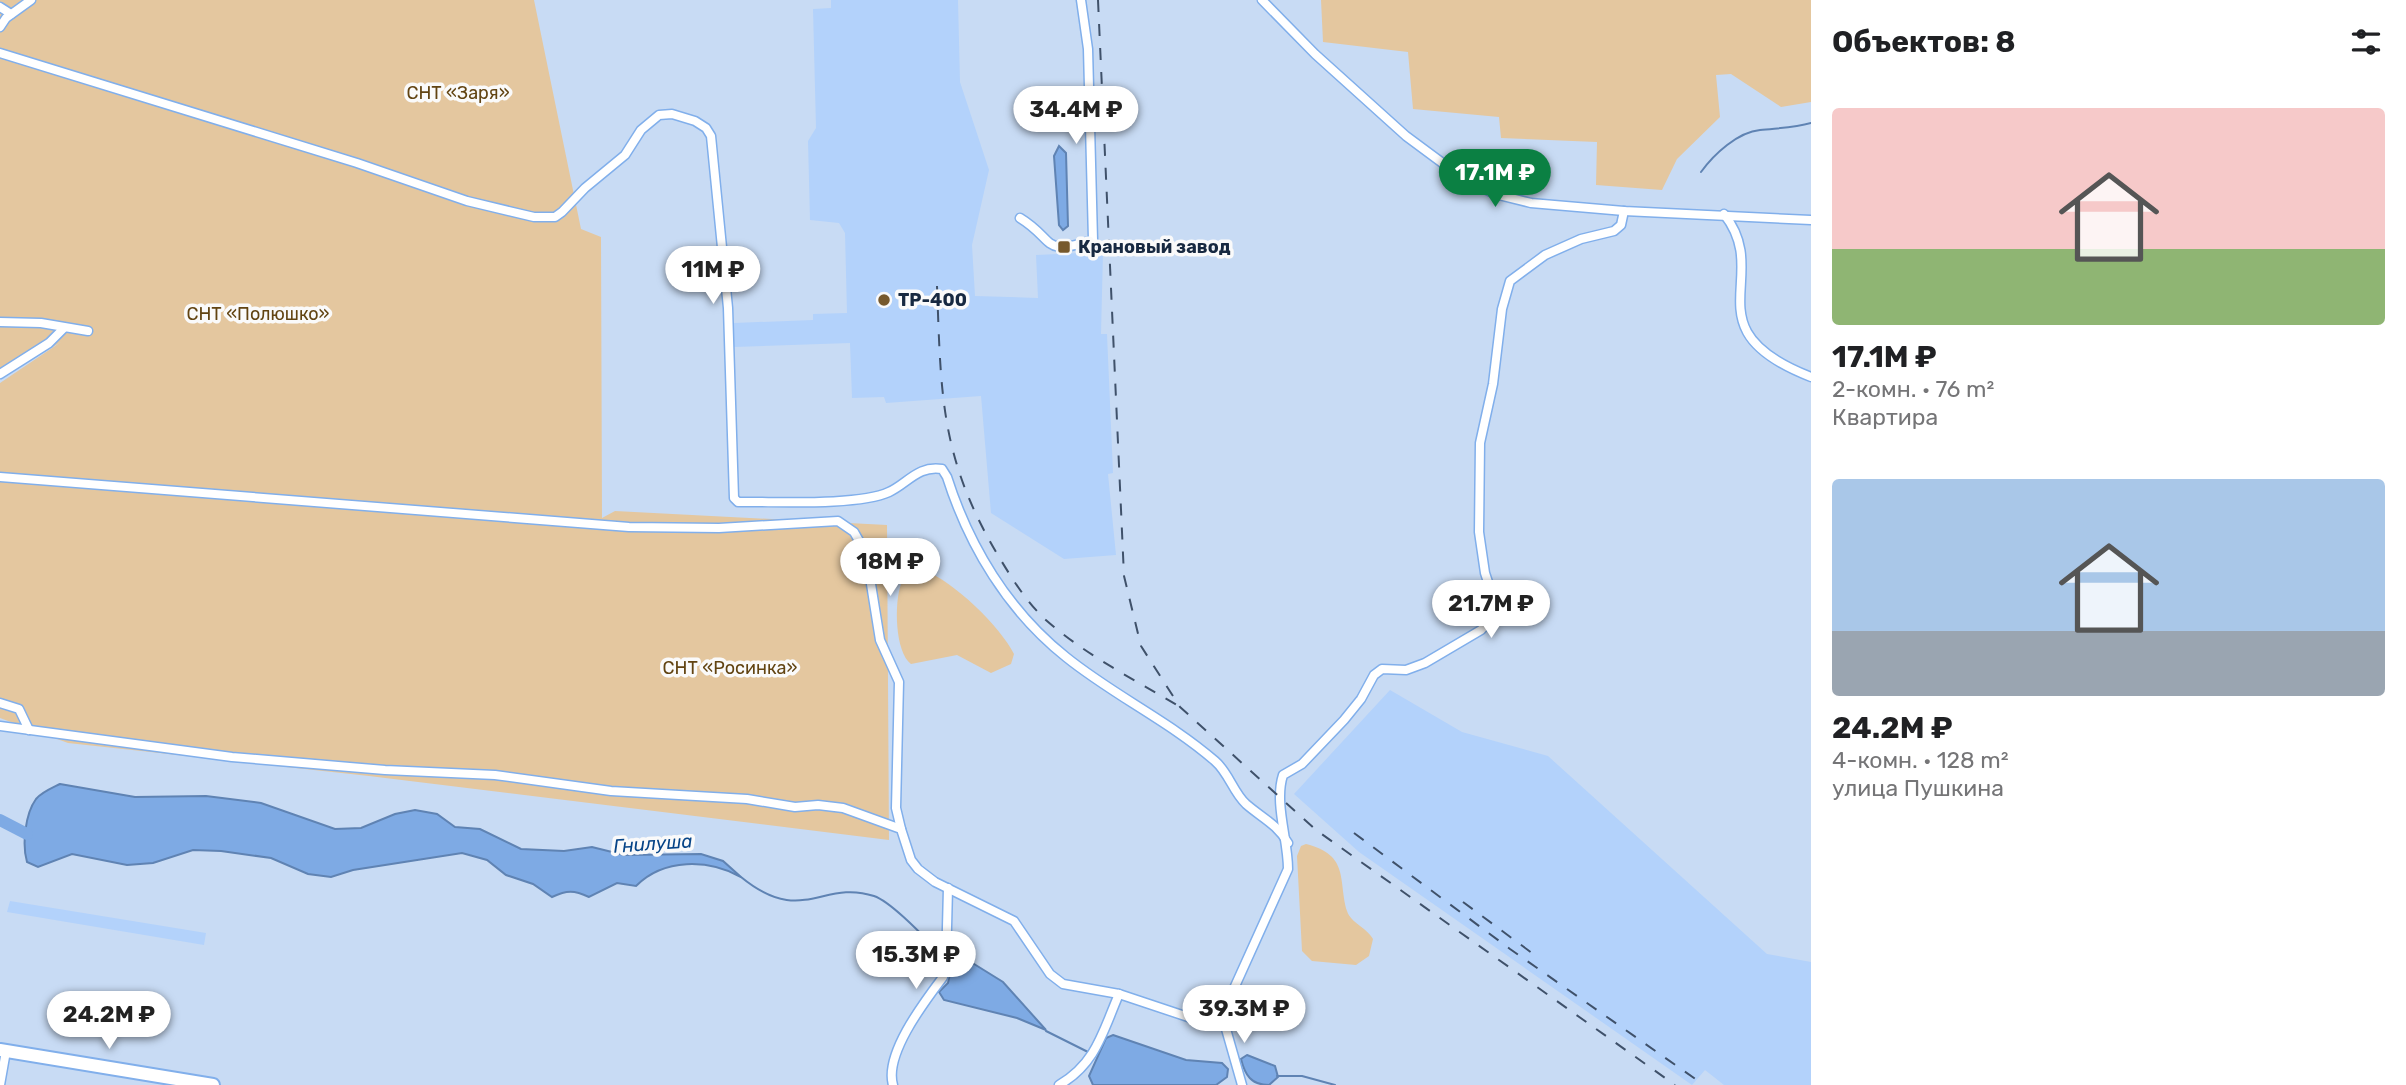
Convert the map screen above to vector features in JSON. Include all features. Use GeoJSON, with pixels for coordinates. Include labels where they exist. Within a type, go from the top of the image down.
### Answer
{"type":"FeatureCollection","features":[{"type":"Feature","properties":{"kind":"main road"},"geometry":{"type":"LineString","coordinates":[[3,1050],[213,1085]]}},
{"type":"Feature","properties":{"kind":"street"},"geometry":{"type":"LineString","coordinates":[[0,27],[11,14],[31,0]]}},
{"type":"Feature","properties":{"kind":"street"},"geometry":{"type":"LineString","coordinates":[[1020,218],[1045,243],[1059,247],[1093,240],[1088,49],[1081,0]]}},
{"type":"Feature","properties":{"kind":"street"},"geometry":{"type":"LineString","coordinates":[[1262,0],[1315,54],[1406,136],[1464,179],[1495,194],[1531,203],[1624,211],[1811,219]]}},
{"type":"Feature","properties":{"kind":"street"},"geometry":{"type":"LineString","coordinates":[[0,7],[11,14]]}},
{"type":"Feature","properties":{"kind":"street"},"geometry":{"type":"LineString","coordinates":[[0,53],[357,163],[467,201],[534,217],[555,217],[562,212],[585,188],[625,155],[641,131],[659,115],[672,114],[706,128],[711,136],[724,259],[734,498],[738,502],[860,498],[892,491],[899,483],[919,472],[942,469],[981,558],[1011,600],[1043,636],[1066,657],[1216,762],[1245,803],[1273,822],[1288,843]]}},
{"type":"Feature","properties":{"kind":"street"},"geometry":{"type":"LineString","coordinates":[[1242,1085],[1222,1015],[1288,869],[1288,843],[1279,785],[1283,775],[1303,764],[1344,720],[1361,699],[1374,675],[1382,669],[1406,670],[1425,663],[1481,630],[1493,616],[1495,603],[1486,573],[1479,532],[1480,443],[1493,384],[1502,309],[1510,281],[1545,255],[1581,239],[1614,231],[1621,225],[1624,211]]}},
{"type":"Feature","properties":{"kind":"street"},"geometry":{"type":"LineString","coordinates":[[1724,214],[1732,224],[1738,242],[1741,319],[1748,336],[1782,366],[1811,377]]}},
{"type":"Feature","properties":{"kind":"street"},"geometry":{"type":"LineString","coordinates":[[0,322],[41,323],[88,331]]}},
{"type":"Feature","properties":{"kind":"street"},"geometry":{"type":"LineString","coordinates":[[0,374],[49,343],[64,328]]}},
{"type":"Feature","properties":{"kind":"street"},"geometry":{"type":"LineString","coordinates":[[0,477],[629,527],[719,528],[838,521],[854,532],[866,553],[880,640],[899,682],[896,808],[911,860],[918,869],[948,888],[1014,921],[1050,974],[1063,984],[1119,994],[1194,1019],[1222,1015]]}},
{"type":"Feature","properties":{"kind":"street"},"geometry":{"type":"LineString","coordinates":[[0,703],[19,709],[29,730]]}},
{"type":"Feature","properties":{"kind":"street"},"geometry":{"type":"LineString","coordinates":[[0,726],[232,757],[385,770],[495,775],[611,790],[747,799],[795,807],[818,805],[843,808],[901,829]]}},
{"type":"Feature","properties":{"kind":"street"},"geometry":{"type":"LineString","coordinates":[[893,1085],[893,1064],[905,1033],[943,977],[946,967],[948,888]]}},
{"type":"Feature","properties":{"kind":"street"},"geometry":{"type":"LineString","coordinates":[[1059,1085],[1080,1073],[1089,1060],[1119,994]]}},
{"type":"Feature","properties":{"kind":"street"},"geometry":{"type":"LineString","coordinates":[[0,1085],[3,1050]]}},
{"type":"Feature","properties":{"kind":"shaded area"},"geometry":{"type":"Polygon","coordinates":[[[831,0],[958,0],[960,82],[989,170],[972,245],[975,296],[1038,298],[1036,255],[1103,252],[1101,334],[1107,334],[1113,473],[1108,474],[1116,555],[1064,559],[991,513],[981,396],[886,403],[884,397],[852,398],[850,343],[734,347],[734,323],[813,320],[813,314],[847,313],[845,233],[839,223],[810,220],[808,141],[816,128],[813,9],[831,8],[831,0]]]}},
{"type":"Feature","properties":{"kind":"shaded area"},"geometry":{"type":"Polygon","coordinates":[[[1059,146],[1066,153],[1068,226],[1063,230],[1059,225],[1054,156],[1059,146]]]}},
{"type":"Feature","properties":{"kind":"shaded area"},"geometry":{"type":"Polygon","coordinates":[[[1390,690],[1462,732],[1548,756],[1767,954],[1811,962],[1811,1085],[1724,1085],[1705,1070],[1692,1085],[1359,852],[1294,794],[1390,690]]]}},
{"type":"Feature","properties":{"kind":"shaded area"},"geometry":{"type":"Polygon","coordinates":[[[60,784],[135,797],[206,796],[261,803],[335,829],[361,828],[395,814],[415,810],[437,814],[455,827],[480,829],[521,849],[564,851],[592,847],[624,855],[701,854],[723,861],[741,877],[715,867],[687,864],[660,870],[636,886],[617,883],[589,897],[570,892],[552,897],[533,884],[506,875],[487,860],[462,853],[353,870],[331,877],[308,874],[271,858],[193,850],[153,863],[127,865],[72,854],[38,867],[27,862],[27,821],[36,799],[60,784]]]}},
{"type":"Feature","properties":{"kind":"shaded area"},"geometry":{"type":"Polygon","coordinates":[[[10,901],[206,933],[204,945],[7,912],[10,901]]]}},
{"type":"Feature","properties":{"kind":"shaded area"},"geometry":{"type":"Polygon","coordinates":[[[966,959],[1003,982],[1046,1030],[1017,1018],[944,1000],[939,992],[948,983],[953,960],[966,959]]]}},
{"type":"Feature","properties":{"kind":"shaded area"},"geometry":{"type":"Polygon","coordinates":[[[1113,1035],[1186,1060],[1222,1063],[1228,1069],[1227,1077],[1216,1085],[1093,1085],[1089,1076],[1106,1038],[1113,1035]]]}},
{"type":"Feature","properties":{"kind":"shaded area"},"geometry":{"type":"Polygon","coordinates":[[[1247,1055],[1275,1066],[1278,1077],[1269,1085],[1253,1081],[1241,1059],[1247,1055]]]}},
{"type":"Feature","properties":{"kind":"green space"},"geometry":{"type":"Polygon","coordinates":[[[0,0],[534,0],[581,229],[601,237],[602,518],[615,511],[887,525],[889,840],[369,776],[68,743],[0,718],[0,383],[61,342],[0,378],[0,0]]]}},
{"type":"Feature","properties":{"kind":"green space"},"geometry":{"type":"Polygon","coordinates":[[[1321,0],[1811,0],[1811,102],[1781,107],[1731,74],[1716,75],[1720,117],[1677,159],[1662,190],[1596,185],[1597,142],[1501,138],[1499,117],[1413,109],[1408,52],[1323,42],[1321,0]]]}},
{"type":"Feature","properties":{"kind":"green space"},"geometry":{"type":"Polygon","coordinates":[[[924,570],[949,584],[987,618],[1014,654],[1011,664],[991,673],[957,655],[911,664],[902,649],[897,627],[899,592],[905,578],[924,570]]]}},
{"type":"Feature","properties":{"kind":"green space"},"geometry":{"type":"Polygon","coordinates":[[[1306,844],[1330,855],[1336,862],[1340,870],[1347,911],[1373,939],[1369,956],[1356,965],[1312,961],[1302,951],[1297,856],[1301,846],[1306,844]]]}},
{"type":"Feature","properties":{"kind":"waterway"},"geometry":{"type":"LineString","coordinates":[[1701,172],[1720,151],[1743,135],[1811,123]]}},
{"type":"Feature","properties":{"kind":"waterway","name":"Гнилуша"},"geometry":{"type":"LineString","coordinates":[[0,820],[27,834]]}},
{"type":"Feature","properties":{"kind":"waterway","name":"Гнилуша"},"geometry":{"type":"LineString","coordinates":[[741,877],[780,899],[796,901],[856,892],[874,896],[900,914],[943,956]]}},
{"type":"Feature","properties":{"kind":"waterway","name":"Гнилуша"},"geometry":{"type":"LineString","coordinates":[[1046,1031],[1088,1052]]}},
{"type":"Feature","properties":{"kind":"waterway","name":"Гнилуша"},"geometry":{"type":"LineString","coordinates":[[1277,1076],[1302,1076],[1335,1085]]}},
{"type":"Feature","properties":{"kind":"railway"},"geometry":{"type":"LineString","coordinates":[[1098,0],[1124,576],[1141,646],[1180,707],[1316,830],[1675,1085]]}},
{"type":"Feature","properties":{"kind":"railway"},"geometry":{"type":"LineString","coordinates":[[937,286],[940,359],[947,423],[964,485],[996,552],[1013,580],[1047,621],[1094,656],[1177,705]]}},
{"type":"Feature","properties":{"kind":"railway"},"geometry":{"type":"LineString","coordinates":[[1354,833],[1510,949],[1704,1085]]}},
{"type":"Feature","properties":{"kind":"railway"},"geometry":{"type":"LineString","coordinates":[[1463,902],[1536,956]]}},
{"type":"Feature","properties":{"kind":"place","name":"Крановый завод"},"geometry":{"type":"Point","coordinates":[1064,247]}},
{"type":"Feature","properties":{"kind":"place","name":"ТР-400"},"geometry":{"type":"Point","coordinates":[884,300]}},
{"type":"Feature","properties":{"kind":"park label","name":"СНТ «Заря»"},"geometry":{"type":"Point","coordinates":[458,93]}},
{"type":"Feature","properties":{"kind":"park label","name":"СНТ «Полюшко»"},"geometry":{"type":"Point","coordinates":[258,314]}},
{"type":"Feature","properties":{"kind":"park label","name":"СНТ «Росинка»"},"geometry":{"type":"Point","coordinates":[730,668]}}]}
